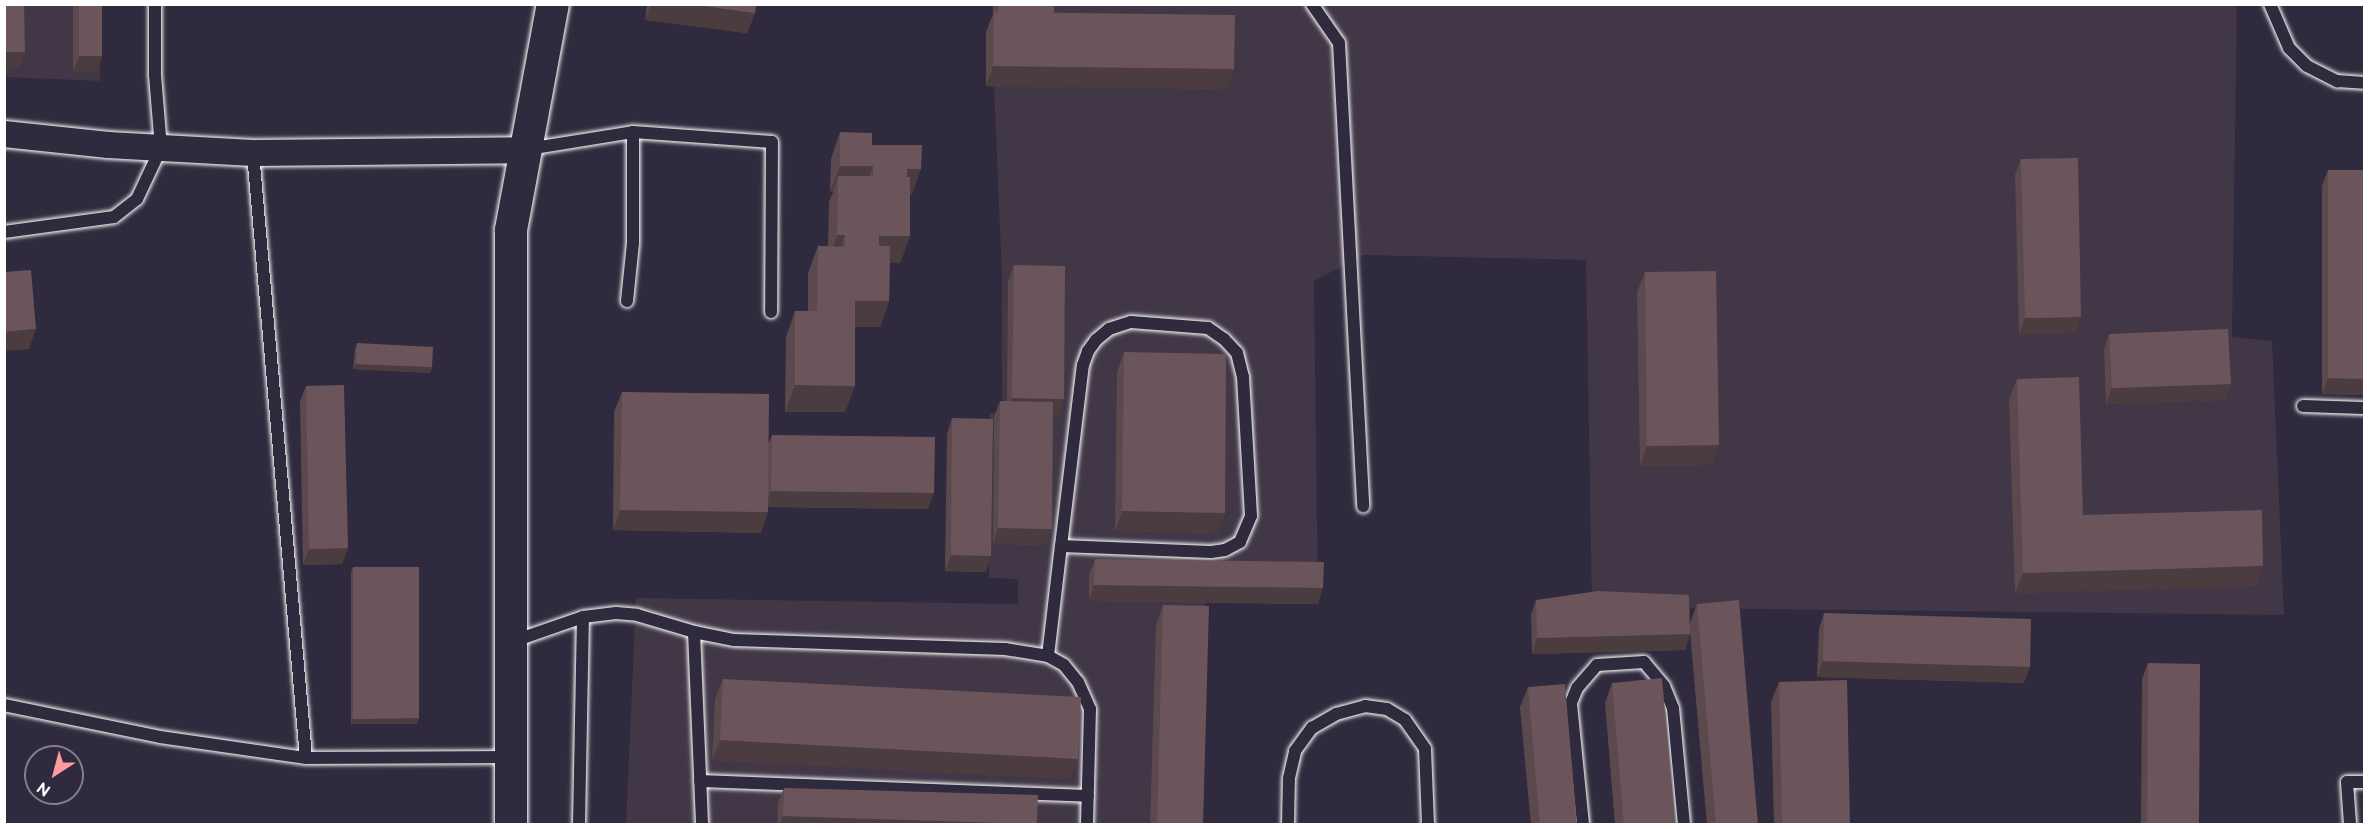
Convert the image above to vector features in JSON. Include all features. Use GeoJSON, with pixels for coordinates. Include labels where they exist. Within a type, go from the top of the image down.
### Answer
{"type":"FeatureCollection","features":[{"type":"Feature","properties":{"kind":"street"},"geometry":{"type":"LineString","coordinates":[[511,825],[511,230],[524,150],[553,4]]}},
{"type":"Feature","properties":{"kind":"street"},"geometry":{"type":"LineString","coordinates":[[4,134],[161,148],[253,153],[524,150]]}},
{"type":"Feature","properties":{"kind":"lane"},"geometry":{"type":"LineString","coordinates":[[4,232],[114,218],[137,199],[161,148],[155,75],[155,4]]}},
{"type":"Feature","properties":{"kind":"lane"},"geometry":{"type":"LineString","coordinates":[[1312,4],[1339,43],[1362,506]]}},
{"type":"Feature","properties":{"kind":"lane"},"geometry":{"type":"LineString","coordinates":[[2270,4],[2289,48],[2307,66],[2337,81],[2364,83]]}},
{"type":"Feature","properties":{"kind":"lane"},"geometry":{"type":"LineString","coordinates":[[627,301],[633,243],[633,132]]}},
{"type":"Feature","properties":{"kind":"lane"},"geometry":{"type":"LineString","coordinates":[[524,150],[633,132],[772,142],[771,312]]}},
{"type":"Feature","properties":{"kind":"lane"},"geometry":{"type":"LineString","coordinates":[[253,153],[306,758]]}},
{"type":"Feature","properties":{"kind":"lane"},"geometry":{"type":"LineString","coordinates":[[1048,656],[1061,546],[1083,365],[1096,340],[1109,329],[1131,322],[1208,328],[1224,339],[1237,353],[1243,377],[1251,516],[1240,542],[1225,550],[1211,552],[1061,546]]}},
{"type":"Feature","properties":{"kind":"lane"},"geometry":{"type":"LineString","coordinates":[[2303,406],[2364,408]]}},
{"type":"Feature","properties":{"kind":"lane"},"geometry":{"type":"LineString","coordinates":[[511,643],[583,618],[616,613],[637,615],[694,632],[734,639],[1005,650],[1048,656],[1064,665],[1078,682],[1090,709],[1087,825]]}},
{"type":"Feature","properties":{"kind":"lane"},"geometry":{"type":"LineString","coordinates":[[579,825],[583,618]]}},
{"type":"Feature","properties":{"kind":"lane"},"geometry":{"type":"LineString","coordinates":[[694,632],[702,825]]}},
{"type":"Feature","properties":{"kind":"lane"},"geometry":{"type":"LineString","coordinates":[[1583,825],[1571,703],[1577,688],[1597,665],[1644,662],[1664,686],[1674,708],[1684,825]]}},
{"type":"Feature","properties":{"kind":"lane"},"geometry":{"type":"LineString","coordinates":[[4,705],[160,737],[306,758],[511,757]]}},
{"type":"Feature","properties":{"kind":"lane"},"geometry":{"type":"LineString","coordinates":[[1288,825],[1289,778],[1295,751],[1312,728],[1336,714],[1365,706],[1387,709],[1406,720],[1425,749],[1428,825]]}},
{"type":"Feature","properties":{"kind":"lane"},"geometry":{"type":"LineString","coordinates":[[700,781],[1088,796]]}},
{"type":"Feature","properties":{"kind":"lane"},"geometry":{"type":"LineString","coordinates":[[2350,825],[2348,782],[2364,782]]}},
{"type":"Feature","properties":{"kind":"shaded area"},"geometry":{"type":"Polygon","coordinates":[[[5,5],[102,5],[100,81],[5,77],[5,5]]]}},
{"type":"Feature","properties":{"kind":"shaded area"},"geometry":{"type":"Polygon","coordinates":[[[993,5],[2237,5],[2232,337],[2272,341],[2284,615],[1592,607],[1586,260],[1364,255],[1314,281],[1318,604],[1205,603],[1199,824],[626,824],[636,598],[1018,604],[1018,579],[989,578],[989,413],[1002,413],[1002,277],[994,87],[986,86],[986,32],[992,31],[993,5]]]}},
{"type":"Feature","properties":{"kind":"building"},"geometry":{"type":"Polygon","coordinates":[[[4,4],[24,4],[25,52],[4,52],[4,4]]]}},
{"type":"Feature","properties":{"kind":"building"},"geometry":{"type":"Polygon","coordinates":[[[79,4],[102,4],[102,56],[79,56],[79,4]]]}},
{"type":"Feature","properties":{"kind":"building"},"geometry":{"type":"Polygon","coordinates":[[[690,4],[756,4],[755,13],[690,4]]]}},
{"type":"Feature","properties":{"kind":"building"},"geometry":{"type":"Polygon","coordinates":[[[998,4],[1054,4],[1054,13],[998,12],[998,4]]]}},
{"type":"Feature","properties":{"kind":"building"},"geometry":{"type":"Polygon","coordinates":[[[994,12],[1235,15],[1234,69],[993,66],[994,12]]]}},
{"type":"Feature","properties":{"kind":"building"},"geometry":{"type":"Polygon","coordinates":[[[840,132],[872,133],[872,145],[922,145],[921,169],[907,169],[907,177],[910,177],[910,236],[879,236],[879,246],[890,246],[889,301],[855,301],[855,386],[795,385],[795,311],[817,311],[818,246],[845,247],[845,235],[837,235],[838,176],[873,176],[873,166],[840,166],[840,132]]]}},
{"type":"Feature","properties":{"kind":"building"},"geometry":{"type":"Polygon","coordinates":[[[2078,158],[2081,317],[2025,318],[2021,159],[2078,158]]]}},
{"type":"Feature","properties":{"kind":"building"},"geometry":{"type":"Polygon","coordinates":[[[2328,170],[2364,170],[2364,379],[2328,378],[2328,170]]]}},
{"type":"Feature","properties":{"kind":"building"},"geometry":{"type":"Polygon","coordinates":[[[1014,265],[1065,266],[1064,399],[1012,398],[1014,265]]]}},
{"type":"Feature","properties":{"kind":"building"},"geometry":{"type":"Polygon","coordinates":[[[31,270],[36,329],[4,332],[4,272],[31,270]]]}},
{"type":"Feature","properties":{"kind":"building"},"geometry":{"type":"Polygon","coordinates":[[[1716,271],[1719,445],[1647,446],[1645,272],[1716,271]]]}},
{"type":"Feature","properties":{"kind":"building"},"geometry":{"type":"Polygon","coordinates":[[[2228,329],[2231,384],[2112,388],[2109,334],[2228,329]]]}},
{"type":"Feature","properties":{"kind":"building"},"geometry":{"type":"Polygon","coordinates":[[[357,343],[433,347],[432,367],[356,364],[357,343]]]}},
{"type":"Feature","properties":{"kind":"building"},"geometry":{"type":"Polygon","coordinates":[[[1124,352],[1226,354],[1225,513],[1122,511],[1124,352]]]}},
{"type":"Feature","properties":{"kind":"building"},"geometry":{"type":"Polygon","coordinates":[[[2079,377],[2083,515],[2262,510],[2263,566],[2023,573],[2017,379],[2079,377]]]}},
{"type":"Feature","properties":{"kind":"building"},"geometry":{"type":"Polygon","coordinates":[[[344,385],[348,548],[309,549],[306,386],[344,385]]]}},
{"type":"Feature","properties":{"kind":"building"},"geometry":{"type":"Polygon","coordinates":[[[622,392],[769,394],[768,512],[620,510],[622,392]]]}},
{"type":"Feature","properties":{"kind":"building"},"geometry":{"type":"Polygon","coordinates":[[[1000,401],[1053,402],[1052,529],[998,528],[1000,401]]]}},
{"type":"Feature","properties":{"kind":"building"},"geometry":{"type":"Polygon","coordinates":[[[952,418],[993,419],[991,556],[951,555],[952,418]]]}},
{"type":"Feature","properties":{"kind":"building"},"geometry":{"type":"Polygon","coordinates":[[[772,435],[935,437],[934,493],[771,491],[772,435]]]}},
{"type":"Feature","properties":{"kind":"building"},"geometry":{"type":"Polygon","coordinates":[[[1095,559],[1324,562],[1323,588],[1094,585],[1095,559]]]}},
{"type":"Feature","properties":{"kind":"building"},"geometry":{"type":"Polygon","coordinates":[[[353,567],[419,567],[419,718],[353,719],[353,567]]]}},
{"type":"Feature","properties":{"kind":"building"},"geometry":{"type":"Polygon","coordinates":[[[1598,591],[1689,595],[1690,634],[1537,638],[1536,600],[1598,591]]]}},
{"type":"Feature","properties":{"kind":"building"},"geometry":{"type":"Polygon","coordinates":[[[1739,600],[1758,825],[1716,825],[1697,604],[1739,600]]]}},
{"type":"Feature","properties":{"kind":"building"},"geometry":{"type":"Polygon","coordinates":[[[1163,605],[1209,606],[1203,825],[1157,825],[1163,605]]]}},
{"type":"Feature","properties":{"kind":"building"},"geometry":{"type":"Polygon","coordinates":[[[1824,613],[2031,619],[2030,667],[1823,661],[1824,613]]]}},
{"type":"Feature","properties":{"kind":"building"},"geometry":{"type":"Polygon","coordinates":[[[2148,663],[2200,664],[2199,825],[2147,825],[2148,663]]]}},
{"type":"Feature","properties":{"kind":"building"},"geometry":{"type":"Polygon","coordinates":[[[1662,678],[1675,825],[1624,825],[1612,683],[1662,678]]]}},
{"type":"Feature","properties":{"kind":"building"},"geometry":{"type":"Polygon","coordinates":[[[723,679],[1081,697],[1078,759],[720,740],[723,679]]]}},
{"type":"Feature","properties":{"kind":"building"},"geometry":{"type":"Polygon","coordinates":[[[1847,680],[1850,825],[1782,825],[1779,682],[1847,680]]]}},
{"type":"Feature","properties":{"kind":"building"},"geometry":{"type":"Polygon","coordinates":[[[1565,684],[1577,825],[1540,825],[1528,687],[1565,684]]]}},
{"type":"Feature","properties":{"kind":"building"},"geometry":{"type":"Polygon","coordinates":[[[784,788],[1038,795],[1037,824],[783,816],[784,788]]]}}]}
